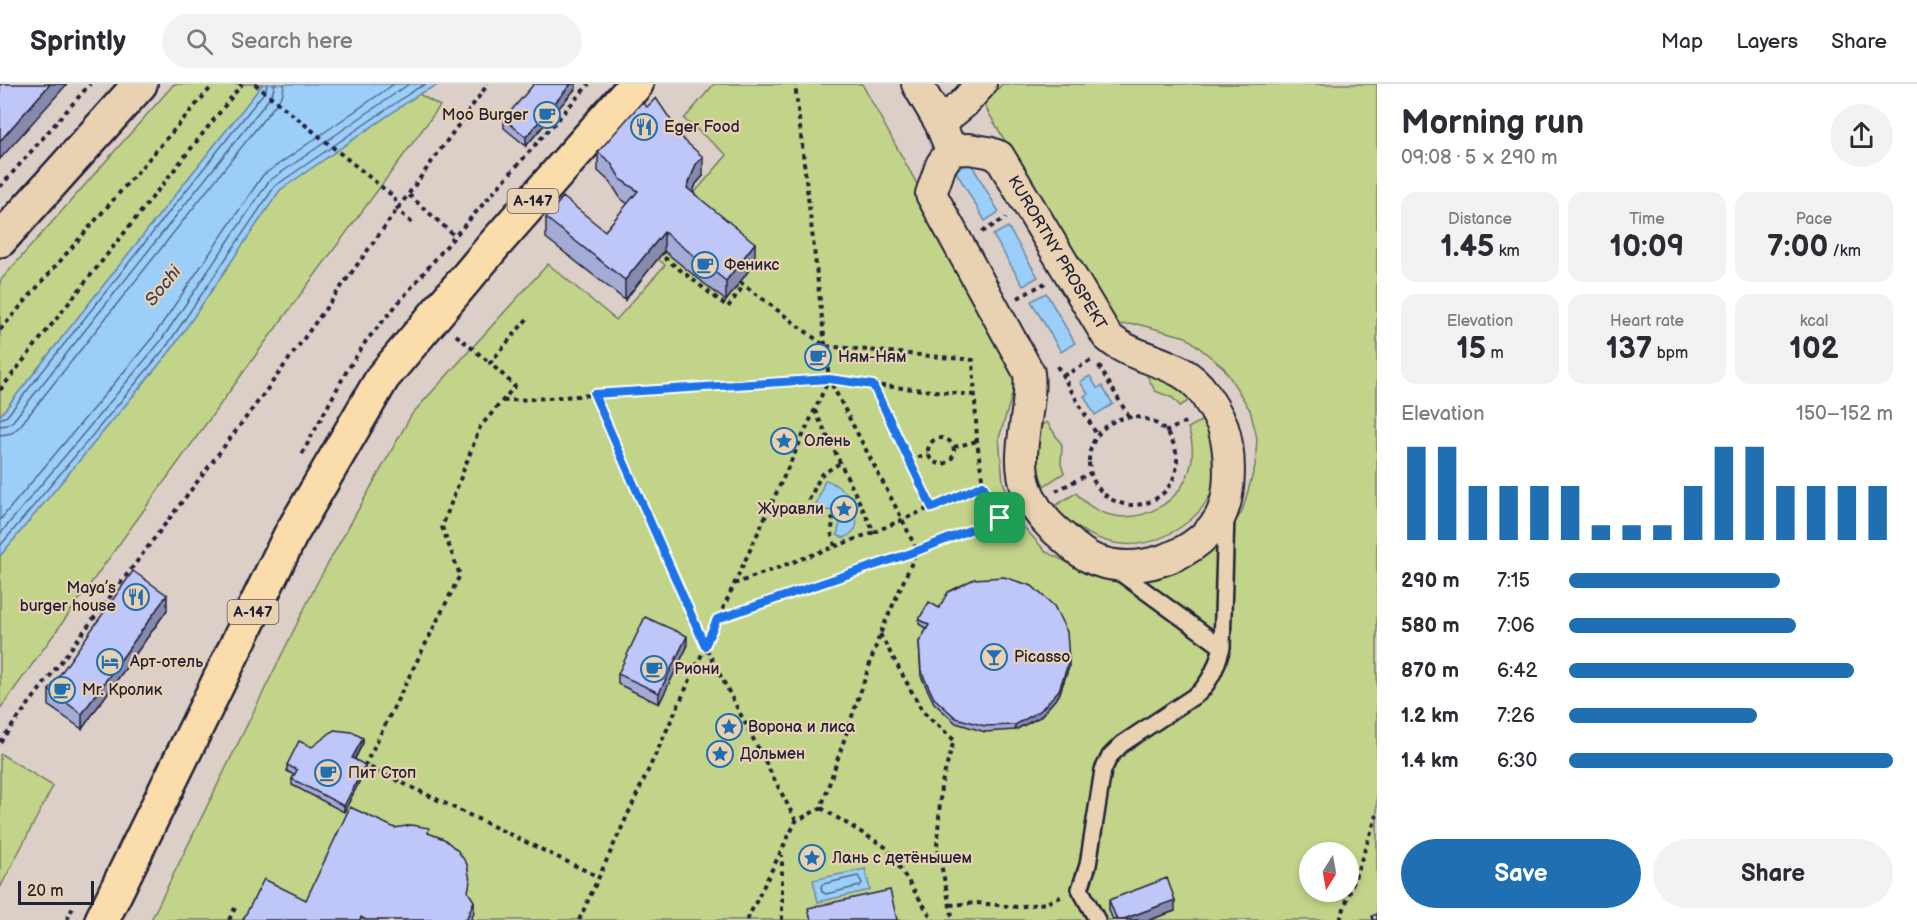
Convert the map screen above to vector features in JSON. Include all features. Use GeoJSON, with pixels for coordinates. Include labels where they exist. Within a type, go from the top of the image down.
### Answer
{"type":"FeatureCollection","features":[{"type":"Feature","properties":{"kind":"main road"},"geometry":{"type":"LineString","coordinates":[[0,240],[140,84]]}},
{"type":"Feature","properties":{"kind":"main road","name":"А-147"},"geometry":{"type":"LineString","coordinates":[[102,920],[290,536],[383,377],[488,252],[636,84]]}},
{"type":"Feature","properties":{"kind":"street"},"geometry":{"type":"LineString","coordinates":[[917,84],[940,123],[951,150]]}},
{"type":"Feature","properties":{"kind":"street"},"geometry":{"type":"LineString","coordinates":[[940,123],[964,103],[981,84]]}},
{"type":"Feature","properties":{"kind":"street","name":"KURORTNY PROSPEKT"},"geometry":{"type":"LineString","coordinates":[[951,150],[979,150],[999,156],[1107,336],[1125,349],[1170,366],[1200,387],[1221,424],[1225,440],[1227,497],[1218,520],[1202,537],[1179,553],[1150,564],[1131,567],[1107,564],[1082,553],[1049,526],[1032,503],[1022,467],[1022,447],[1030,392],[1029,373],[931,194],[941,165],[951,150]]}},
{"type":"Feature","properties":{"kind":"lane"},"geometry":{"type":"LineString","coordinates":[[1097,920],[1080,889],[1088,866],[1104,770],[1110,756],[1122,744],[1199,693],[1209,682],[1216,667],[1222,647],[1227,497]]}},
{"type":"Feature","properties":{"kind":"lane"},"geometry":{"type":"LineString","coordinates":[[1107,564],[1222,647]]}},
{"type":"Feature","properties":{"kind":"path"},"geometry":{"type":"LineString","coordinates":[[0,188],[90,84]]}},
{"type":"Feature","properties":{"kind":"path"},"geometry":{"type":"LineString","coordinates":[[0,330],[214,84]]}},
{"type":"Feature","properties":{"kind":"path"},"geometry":{"type":"LineString","coordinates":[[0,390],[242,84]]}},
{"type":"Feature","properties":{"kind":"path"},"geometry":{"type":"LineString","coordinates":[[255,84],[394,197],[398,210],[413,224]]}},
{"type":"Feature","properties":{"kind":"path"},"geometry":{"type":"LineString","coordinates":[[0,742],[264,395],[488,84]]}},
{"type":"Feature","properties":{"kind":"path"},"geometry":{"type":"LineString","coordinates":[[409,195],[454,236],[589,84]]}},
{"type":"Feature","properties":{"kind":"path"},"geometry":{"type":"LineString","coordinates":[[747,920],[796,821],[822,808],[880,634],[917,551],[829,379],[795,84]]}},
{"type":"Feature","properties":{"kind":"path"},"geometry":{"type":"LineString","coordinates":[[980,233],[1010,216]]}},
{"type":"Feature","properties":{"kind":"path"},"geometry":{"type":"LineString","coordinates":[[667,247],[661,255],[728,307],[742,284],[825,346],[973,360],[976,441],[983,485],[1000,518]]}},
{"type":"Feature","properties":{"kind":"path"},"geometry":{"type":"LineString","coordinates":[[1018,298],[1048,281]]}},
{"type":"Feature","properties":{"kind":"path"},"geometry":{"type":"LineString","coordinates":[[527,319],[490,363],[514,386],[480,427],[442,527],[460,575],[365,765],[599,877]]}},
{"type":"Feature","properties":{"kind":"path"},"geometry":{"type":"LineString","coordinates":[[1063,376],[1094,359]]}},
{"type":"Feature","properties":{"kind":"path"},"geometry":{"type":"LineString","coordinates":[[1101,370],[1129,417]]}},
{"type":"Feature","properties":{"kind":"path"},"geometry":{"type":"LineString","coordinates":[[579,920],[829,379]]}},
{"type":"Feature","properties":{"kind":"path"},"geometry":{"type":"LineString","coordinates":[[502,401],[829,379],[974,395]]}},
{"type":"Feature","properties":{"kind":"path"},"geometry":{"type":"LineString","coordinates":[[873,385],[932,508]]}},
{"type":"Feature","properties":{"kind":"path"},"geometry":{"type":"LineString","coordinates":[[1070,387],[1097,435]]}},
{"type":"Feature","properties":{"kind":"path"},"geometry":{"type":"LineString","coordinates":[[594,394],[705,646],[796,821]]}},
{"type":"Feature","properties":{"kind":"path"},"geometry":{"type":"LineString","coordinates":[[814,410],[874,532]]}},
{"type":"Feature","properties":{"kind":"path"},"geometry":{"type":"LineString","coordinates":[[1129,417],[1144,418],[1158,425],[1168,435],[1175,449],[1177,464],[1166,490],[1155,499],[1142,504],[1128,505],[1103,494],[1094,483],[1090,473],[1089,456],[1097,435],[1114,421],[1129,417]]}},
{"type":"Feature","properties":{"kind":"path"},"geometry":{"type":"LineString","coordinates":[[939,438],[947,439],[954,447],[953,458],[944,464],[933,462],[928,455],[930,443],[939,438]]}},
{"type":"Feature","properties":{"kind":"path"},"geometry":{"type":"LineString","coordinates":[[954,447],[976,441]]}},
{"type":"Feature","properties":{"kind":"path"},"geometry":{"type":"LineString","coordinates":[[909,459],[928,455]]}},
{"type":"Feature","properties":{"kind":"path"},"geometry":{"type":"LineString","coordinates":[[835,546],[831,532],[834,519],[813,512],[809,507],[809,500],[821,475],[840,463]]}},
{"type":"Feature","properties":{"kind":"path"},"geometry":{"type":"LineString","coordinates":[[717,619],[917,551],[1000,518],[1090,473]]}},
{"type":"Feature","properties":{"kind":"path"},"geometry":{"type":"LineString","coordinates":[[733,584],[903,521],[983,485]]}},
{"type":"Feature","properties":{"kind":"path"},"geometry":{"type":"LineString","coordinates":[[880,634],[923,712],[954,740],[941,786],[937,846],[953,920]]}},
{"type":"Feature","properties":{"kind":"path"},"geometry":{"type":"LineString","coordinates":[[822,808],[887,848],[933,920]]}},
{"type":"Feature","properties":{"kind":"path"},"geometry":{"type":"LineString","coordinates":[[1340,920],[1377,815]]}},
{"type":"Feature","properties":{"kind":"path"},"geometry":{"type":"LineString","coordinates":[[782,851],[782,920]]}},
{"type":"Feature","properties":{"kind":"path"},"geometry":{"type":"LineString","coordinates":[[950,905],[977,903],[1017,907],[1046,903],[1080,889]]}},
{"type":"Feature","properties":{"kind":"path"},"geometry":{"type":"LineString","coordinates":[[229,920],[235,908]]}},
{"type":"Feature","properties":{"kind":"green space"},"geometry":{"type":"Polygon","coordinates":[[[174,84],[263,84],[0,416],[0,281],[174,84]]]}},
{"type":"Feature","properties":{"kind":"green space"},"geometry":{"type":"Polygon","coordinates":[[[714,84],[862,84],[1022,375],[1013,392],[999,438],[1003,482],[1022,525],[1046,552],[1098,578],[1158,579],[1217,546],[1242,512],[1255,466],[1257,438],[1250,410],[1224,368],[1186,337],[1137,324],[1113,325],[984,105],[1002,84],[1377,84],[1377,920],[151,920],[317,583],[412,414],[548,264],[616,320],[665,265],[646,249],[727,155],[684,119],[714,84]]]}},
{"type":"Feature","properties":{"kind":"green space"},"geometry":{"type":"Polygon","coordinates":[[[419,94],[440,106],[258,352],[0,709],[0,556],[171,350],[280,190],[419,94]]]}},
{"type":"Feature","properties":{"kind":"green space"},"geometry":{"type":"Polygon","coordinates":[[[1142,366],[1200,394],[1180,406],[1173,398],[1155,391],[1142,366]]]}},
{"type":"Feature","properties":{"kind":"green space"},"geometry":{"type":"Polygon","coordinates":[[[1212,415],[1217,451],[1213,488],[1198,513],[1167,535],[1150,542],[1116,543],[1083,531],[1053,507],[1076,493],[1095,509],[1117,516],[1139,515],[1159,507],[1176,494],[1188,475],[1192,453],[1188,428],[1212,415]]]}},
{"type":"Feature","properties":{"kind":"green space"},"geometry":{"type":"Polygon","coordinates":[[[1047,422],[1062,445],[1061,464],[1064,473],[1044,486],[1037,469],[1037,428],[1047,422]]]}},
{"type":"Feature","properties":{"kind":"green space"},"geometry":{"type":"Polygon","coordinates":[[[0,755],[53,786],[0,888],[0,755]]]}},
{"type":"Feature","properties":{"kind":"water","name":"Sochi"},"geometry":{"type":"Polygon","coordinates":[[[263,84],[440,84],[419,94],[280,190],[171,350],[0,556],[0,416],[263,84]]]}},
{"type":"Feature","properties":{"kind":"water"},"geometry":{"type":"Polygon","coordinates":[[[970,162],[999,212],[985,221],[955,170],[970,162]]]}},
{"type":"Feature","properties":{"kind":"water"},"geometry":{"type":"Polygon","coordinates":[[[1008,227],[1038,277],[1023,286],[993,235],[1008,227]]]}},
{"type":"Feature","properties":{"kind":"water"},"geometry":{"type":"Polygon","coordinates":[[[1046,293],[1075,343],[1061,352],[1031,301],[1046,293]]]}},
{"type":"Feature","properties":{"kind":"water"},"geometry":{"type":"Polygon","coordinates":[[[1090,376],[1097,388],[1102,386],[1113,404],[1095,415],[1084,396],[1088,394],[1080,382],[1090,376]]]}},
{"type":"Feature","properties":{"kind":"water"},"geometry":{"type":"Polygon","coordinates":[[[825,480],[849,495],[857,524],[855,529],[844,538],[837,535],[841,520],[838,511],[825,510],[816,505],[825,480]]]}},
{"type":"Feature","properties":{"kind":"water"},"geometry":{"type":"Polygon","coordinates":[[[865,869],[870,890],[818,902],[813,880],[865,869]]]}},
{"type":"Feature","properties":{"kind":"building"},"geometry":{"type":"Polygon","coordinates":[[[0,84],[50,84],[0,141],[0,84]]]}},
{"type":"Feature","properties":{"kind":"building"},"geometry":{"type":"Polygon","coordinates":[[[534,84],[571,84],[526,137],[504,119],[534,84]]]}},
{"type":"Feature","properties":{"kind":"building"},"geometry":{"type":"Polygon","coordinates":[[[656,98],[684,140],[703,157],[696,164],[687,188],[755,243],[726,281],[664,232],[625,280],[546,218],[563,197],[605,231],[638,191],[621,180],[611,163],[598,152],[642,102],[647,107],[656,98]]]}},
{"type":"Feature","properties":{"kind":"building"},"geometry":{"type":"Polygon","coordinates":[[[133,571],[167,595],[82,714],[49,690],[133,571]]]}},
{"type":"Feature","properties":{"kind":"building","name":"Picasso"},"geometry":{"type":"Polygon","coordinates":[[[1004,577],[1032,586],[1054,606],[1067,632],[1069,661],[1059,690],[1040,711],[1015,725],[985,726],[956,718],[934,698],[921,671],[919,642],[929,625],[919,619],[929,602],[939,608],[948,592],[974,579],[1004,577]]]}},
{"type":"Feature","properties":{"kind":"building"},"geometry":{"type":"Polygon","coordinates":[[[645,617],[687,636],[659,693],[618,674],[645,617]]]}},
{"type":"Feature","properties":{"kind":"building","name":"Пит Стоп"},"geometry":{"type":"Polygon","coordinates":[[[334,730],[352,732],[363,738],[352,758],[365,765],[344,806],[292,779],[297,770],[287,765],[299,741],[312,747],[334,730]]]}},
{"type":"Feature","properties":{"kind":"building"},"geometry":{"type":"Polygon","coordinates":[[[350,807],[395,828],[412,825],[429,828],[428,833],[444,839],[458,851],[467,864],[470,881],[468,892],[474,901],[466,920],[366,920],[361,917],[360,920],[243,920],[264,879],[306,900],[350,807]]]}},
{"type":"Feature","properties":{"kind":"building"},"geometry":{"type":"Polygon","coordinates":[[[1167,878],[1175,900],[1117,920],[1109,900],[1167,878]]]}},
{"type":"Feature","properties":{"kind":"building"},"geometry":{"type":"Polygon","coordinates":[[[890,890],[897,920],[811,920],[808,908],[890,890]]]}},
{"type":"Feature","properties":{"kind":"building"},"geometry":{"type":"Polygon","coordinates":[[[1377,914],[1377,920],[1373,920],[1372,916],[1377,914]]]}},
{"type":"Feature","properties":{"kind":"place","name":"Moo Burger"},"geometry":{"type":"Point","coordinates":[547,115]}},
{"type":"Feature","properties":{"kind":"place","name":"Eger Food"},"geometry":{"type":"Point","coordinates":[644,127]}},
{"type":"Feature","properties":{"kind":"place","name":"Феникс"},"geometry":{"type":"Point","coordinates":[705,265]}},
{"type":"Feature","properties":{"kind":"place","name":"Ням-Ням"},"geometry":{"type":"Point","coordinates":[818,357]}},
{"type":"Feature","properties":{"kind":"place","name":"Олень"},"geometry":{"type":"Point","coordinates":[784,441]}},
{"type":"Feature","properties":{"kind":"place","name":"Журавли"},"geometry":{"type":"Point","coordinates":[844,509]}},
{"type":"Feature","properties":{"kind":"place","name":"Maya’s burger house"},"geometry":{"type":"Point","coordinates":[136,597]}},
{"type":"Feature","properties":{"kind":"place","name":"Picasso"},"geometry":{"type":"Point","coordinates":[994,657]}},
{"type":"Feature","properties":{"kind":"place","name":"Арт-отель"},"geometry":{"type":"Point","coordinates":[110,662]}},
{"type":"Feature","properties":{"kind":"place","name":"Риони"},"geometry":{"type":"Point","coordinates":[654,669]}},
{"type":"Feature","properties":{"kind":"place","name":"Mr. Кролик"},"geometry":{"type":"Point","coordinates":[62,690]}},
{"type":"Feature","properties":{"kind":"place","name":"Ворона и лиса"},"geometry":{"type":"Point","coordinates":[729,727]}},
{"type":"Feature","properties":{"kind":"place","name":"Дольмен"},"geometry":{"type":"Point","coordinates":[720,754]}},
{"type":"Feature","properties":{"kind":"place","name":"Пит Стоп"},"geometry":{"type":"Point","coordinates":[328,773]}},
{"type":"Feature","properties":{"kind":"place","name":"Лань с детёнышем"},"geometry":{"type":"Point","coordinates":[812,858]}},
{"type":"Feature","properties":{"kind":"route"},"geometry":{"type":"LineString","coordinates":[[829,379],[873,385],[932,508],[983,485],[1000,518],[917,551],[717,619],[705,646],[594,394],[829,379]]}}]}
